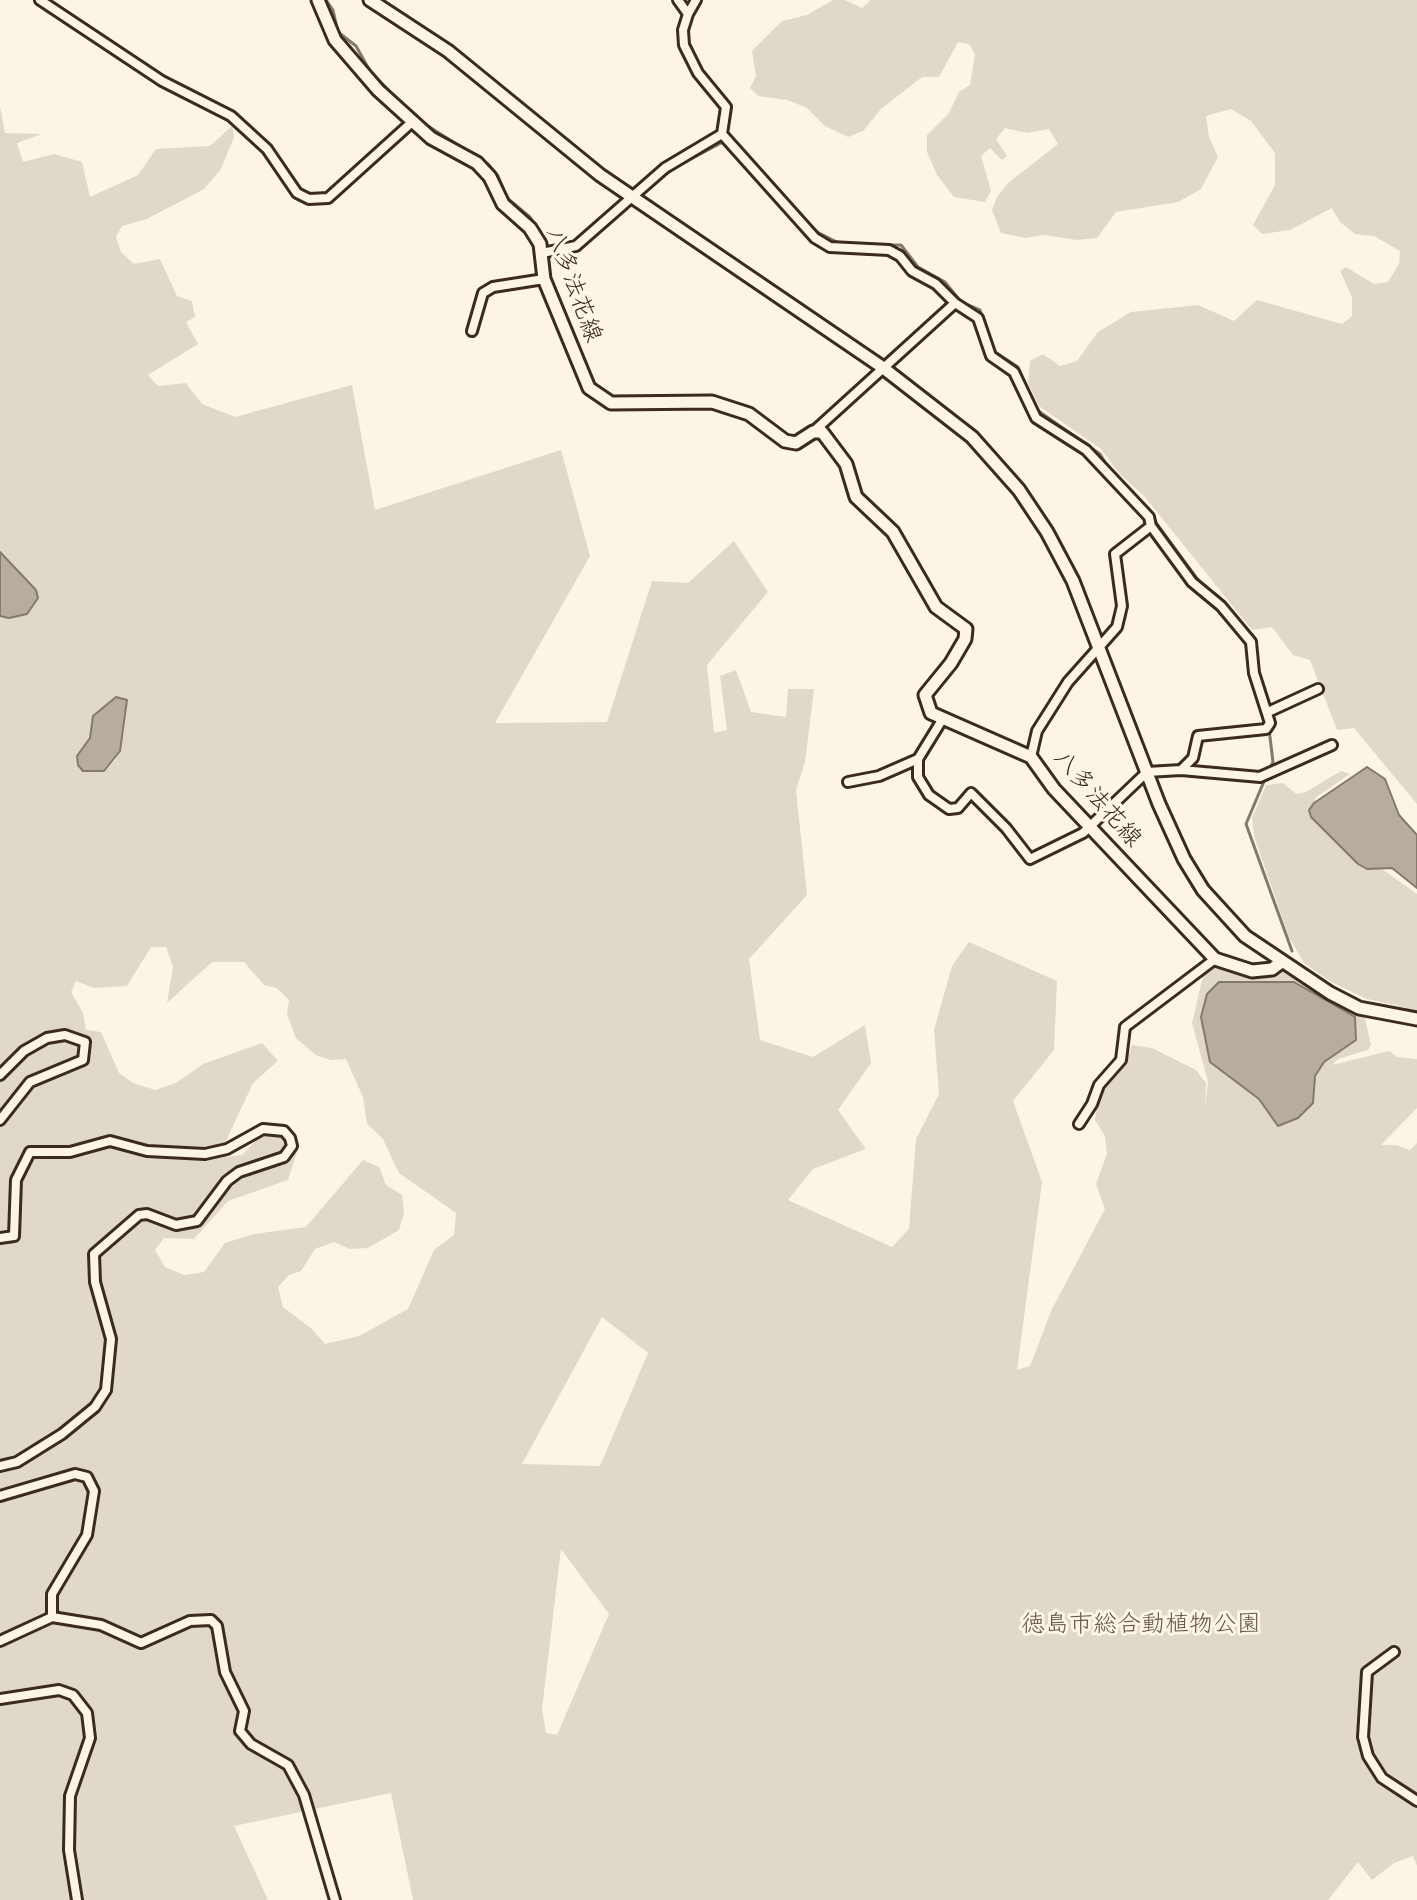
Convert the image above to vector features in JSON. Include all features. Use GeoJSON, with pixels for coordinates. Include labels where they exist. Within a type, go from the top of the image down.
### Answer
{"type":"FeatureCollection","features":[{"type":"Feature","properties":{"kind":"main road","name":"八多法花線"},"geometry":{"type":"LineString","coordinates":[[318,0],[335,40],[411,123],[477,163],[490,177],[503,204],[530,228],[542,253],[544,279],[589,388],[611,403],[712,402],[749,414],[785,441],[796,443],[813,432]]}},
{"type":"Feature","properties":{"kind":"main road","name":"八多法花線"},"geometry":{"type":"LineString","coordinates":[[370,0],[448,51],[630,196],[882,367],[972,437],[1019,490],[1047,532],[1100,647],[1184,859],[1203,890],[1245,936],[1280,963],[1359,1008],[1417,1019]]}},
{"type":"Feature","properties":{"kind":"main road"},"geometry":{"type":"LineString","coordinates":[[813,432],[822,432],[846,464],[856,497],[893,532],[936,607],[966,629],[965,639],[951,663],[925,695],[931,713],[942,720]]}},
{"type":"Feature","properties":{"kind":"main road","name":"八多法花線"},"geometry":{"type":"LineString","coordinates":[[942,720],[1031,757],[1054,789],[1215,959],[1252,971],[1272,969],[1280,963]]}},
{"type":"Feature","properties":{"kind":"street"},"geometry":{"type":"LineString","coordinates":[[40,0],[162,81],[231,116],[260,141],[297,193],[309,199],[328,198],[411,123]]}},
{"type":"Feature","properties":{"kind":"street"},"geometry":{"type":"LineString","coordinates":[[678,0],[688,14]]}},
{"type":"Feature","properties":{"kind":"street"},"geometry":{"type":"LineString","coordinates":[[696,0],[688,14],[684,45],[698,73],[724,101],[722,134],[815,238],[830,247],[848,251],[889,250],[900,256],[912,271],[936,284],[955,303],[978,318],[991,356],[1014,372],[1036,418],[1086,450],[1149,517],[1151,526],[1192,582],[1221,606],[1251,642],[1254,673],[1270,723],[1266,729],[1198,736],[1193,758],[1181,770]]}},
{"type":"Feature","properties":{"kind":"street"},"geometry":{"type":"LineString","coordinates":[[542,253],[576,246],[665,168],[722,134]]}},
{"type":"Feature","properties":{"kind":"street"},"geometry":{"type":"LineString","coordinates":[[472,331],[483,293],[493,287],[544,279]]}},
{"type":"Feature","properties":{"kind":"street"},"geometry":{"type":"LineString","coordinates":[[813,432],[955,303]]}},
{"type":"Feature","properties":{"kind":"street"},"geometry":{"type":"LineString","coordinates":[[1031,757],[1042,722],[1068,682],[1117,627],[1122,606],[1115,554],[1151,526]]}},
{"type":"Feature","properties":{"kind":"street"},"geometry":{"type":"LineString","coordinates":[[1268,712],[1318,689]]}},
{"type":"Feature","properties":{"kind":"street"},"geometry":{"type":"LineString","coordinates":[[942,720],[918,759],[918,777],[929,795],[949,809],[958,808],[971,793],[1006,828],[1030,859],[1091,826],[1147,772],[1181,770],[1260,777],[1332,745]]}},
{"type":"Feature","properties":{"kind":"street"},"geometry":{"type":"LineString","coordinates":[[848,782],[879,776],[918,759]]}},
{"type":"Feature","properties":{"kind":"street"},"geometry":{"type":"LineString","coordinates":[[1079,1124],[1092,1104],[1099,1085],[1121,1060],[1125,1027],[1215,959]]}},
{"type":"Feature","properties":{"kind":"street"},"geometry":{"type":"LineString","coordinates":[[0,1075],[24,1051],[47,1038],[65,1035],[85,1042],[83,1060],[30,1082],[0,1120]]}},
{"type":"Feature","properties":{"kind":"street"},"geometry":{"type":"LineString","coordinates":[[0,1238],[14,1236],[16,1180],[30,1152],[70,1152],[110,1141],[147,1151],[205,1154],[227,1149],[263,1129],[284,1131],[290,1138],[292,1146],[284,1157],[239,1172],[227,1181],[197,1221],[176,1225],[147,1214],[139,1215],[94,1254],[95,1282],[111,1339],[106,1390],[95,1407],[62,1434],[17,1462],[0,1466]]}},
{"type":"Feature","properties":{"kind":"street"},"geometry":{"type":"LineString","coordinates":[[0,1496],[75,1474],[84,1475],[92,1482],[87,1535],[52,1594],[52,1617]]}},
{"type":"Feature","properties":{"kind":"street"},"geometry":{"type":"LineString","coordinates":[[0,1641],[52,1617],[101,1625],[141,1643],[190,1621],[211,1620],[217,1626],[225,1672],[244,1711],[240,1731],[251,1744],[288,1765],[313,1822],[335,1900]]}},
{"type":"Feature","properties":{"kind":"street"},"geometry":{"type":"LineString","coordinates":[[1394,1652],[1367,1672],[1363,1737],[1368,1756],[1382,1778],[1417,1801]]}},
{"type":"Feature","properties":{"kind":"street"},"geometry":{"type":"LineString","coordinates":[[0,1699],[59,1690],[73,1695],[87,1713],[90,1738],[70,1796],[69,1850],[77,1900]]}},
{"type":"Feature","properties":{"kind":"green space"},"geometry":{"type":"Polygon","coordinates":[[[833,0],[845,0],[862,8],[871,0],[1417,0],[1417,804],[1354,728],[1337,730],[1310,660],[1293,655],[1272,627],[1252,630],[1144,496],[1119,473],[1101,449],[1039,406],[1028,383],[1030,361],[1043,354],[1060,366],[1077,361],[1098,332],[1131,312],[1198,305],[1234,321],[1257,300],[1342,324],[1352,316],[1352,297],[1340,271],[1346,267],[1374,284],[1388,282],[1399,264],[1400,251],[1374,236],[1355,234],[1340,222],[1332,208],[1290,230],[1262,234],[1253,225],[1275,185],[1275,153],[1251,121],[1231,109],[1206,116],[1209,137],[1218,157],[1201,189],[1178,202],[1116,212],[1097,238],[1077,240],[1043,235],[1026,238],[1001,233],[992,210],[997,197],[1008,183],[1058,144],[1049,129],[1027,133],[1005,128],[996,139],[1007,156],[1002,160],[990,148],[981,156],[991,191],[985,202],[954,197],[937,175],[927,152],[927,135],[949,113],[959,92],[970,85],[975,54],[969,44],[958,42],[939,77],[922,77],[881,109],[863,131],[848,137],[825,126],[807,108],[788,100],[758,96],[750,88],[756,76],[752,51],[782,21],[807,15],[833,0]]]}},
{"type":"Feature","properties":{"kind":"green space","name":"徳島市総合動植物公園"},"geometry":{"type":"Polygon","coordinates":[[[0,107],[5,133],[42,134],[17,143],[23,162],[54,154],[82,162],[90,197],[138,175],[156,149],[210,146],[232,126],[234,137],[221,169],[204,189],[147,219],[122,226],[116,237],[121,252],[134,264],[160,259],[177,296],[192,301],[195,317],[186,322],[198,344],[148,375],[158,386],[186,383],[202,404],[235,417],[352,385],[375,510],[561,450],[590,556],[495,723],[607,722],[652,581],[688,583],[734,541],[768,592],[707,665],[714,733],[727,730],[720,676],[736,670],[751,712],[786,717],[788,689],[814,689],[805,762],[796,790],[807,895],[749,959],[760,1040],[813,1057],[865,1025],[871,1063],[838,1110],[866,1149],[813,1169],[788,1200],[892,1247],[909,1229],[916,1139],[939,1094],[934,1030],[952,966],[969,942],[1057,981],[1054,1050],[1013,1101],[1042,1182],[1017,1370],[1030,1366],[1052,1309],[1105,1209],[1096,1184],[1107,1154],[1105,1136],[1095,1120],[1096,1110],[1108,1082],[1127,1061],[1132,1045],[1152,1048],[1196,1070],[1206,1083],[1205,1106],[1208,1082],[1192,1023],[1204,972],[1213,964],[1258,974],[1271,975],[1281,970],[1365,1018],[1371,1045],[1368,1050],[1338,1059],[1332,1065],[1389,1051],[1397,1057],[1417,1059],[1417,1108],[1381,1145],[1396,1145],[1410,1150],[1417,1143],[1417,1866],[1413,1856],[1394,1863],[1372,1880],[1358,1862],[1328,1900],[413,1900],[391,1793],[234,1826],[268,1900],[0,1900],[0,616],[9,618],[38,598],[36,590],[0,552],[0,107]],[[116,697],[93,716],[90,737],[77,756],[104,771],[116,759],[127,709],[116,697]],[[151,947],[127,986],[94,988],[76,981],[71,992],[83,1013],[86,1030],[101,1032],[119,1073],[133,1083],[155,1090],[176,1083],[203,1064],[262,1043],[278,1061],[253,1083],[225,1143],[227,1157],[242,1155],[264,1132],[292,1135],[298,1149],[288,1180],[228,1201],[194,1239],[164,1238],[155,1250],[165,1267],[184,1275],[204,1272],[225,1243],[254,1234],[306,1227],[363,1160],[379,1167],[386,1185],[402,1195],[404,1213],[399,1230],[368,1248],[350,1249],[334,1242],[315,1249],[301,1271],[289,1275],[278,1287],[283,1307],[312,1329],[325,1344],[359,1336],[408,1309],[434,1250],[454,1235],[456,1213],[399,1173],[383,1139],[367,1124],[363,1097],[346,1059],[331,1060],[316,1055],[296,1038],[287,1014],[289,1000],[277,988],[264,985],[244,962],[212,962],[167,1003],[173,967],[166,947],[151,947]],[[602,1317],[522,1464],[600,1466],[648,1353],[602,1317]],[[561,1549],[542,1709],[546,1733],[557,1735],[609,1614],[561,1549]]]}},
{"type":"Feature","properties":{"kind":"green space"},"geometry":{"type":"Polygon","coordinates":[[[1341,771],[1350,774],[1315,798],[1317,815],[1360,859],[1382,869],[1417,894],[1417,1010],[1367,999],[1331,982],[1304,963],[1289,937],[1254,836],[1252,818],[1266,785],[1283,783],[1296,794],[1306,792],[1341,771]]]}},
{"type":"Feature","properties":{"kind":"shaded area"},"geometry":{"type":"Polygon","coordinates":[[[0,552],[36,590],[38,598],[27,614],[9,618],[0,616],[0,552]]]}},
{"type":"Feature","properties":{"kind":"shaded area"},"geometry":{"type":"Polygon","coordinates":[[[116,697],[127,700],[120,751],[104,771],[83,771],[78,765],[77,756],[90,738],[93,716],[116,697]]]}},
{"type":"Feature","properties":{"kind":"shaded area"},"geometry":{"type":"Polygon","coordinates":[[[1367,767],[1385,779],[1399,815],[1417,835],[1417,888],[1392,868],[1367,869],[1358,864],[1311,817],[1309,810],[1314,803],[1367,767]]]}},
{"type":"Feature","properties":{"kind":"shaded area"},"geometry":{"type":"Polygon","coordinates":[[[1219,982],[1294,982],[1355,1017],[1356,1040],[1324,1062],[1315,1076],[1313,1103],[1298,1118],[1278,1126],[1259,1099],[1210,1062],[1201,1017],[1207,994],[1219,982]]]}},
{"type":"Feature","properties":{"kind":"waterway"},"geometry":{"type":"LineString","coordinates":[[326,0],[333,10],[338,32],[356,46],[370,71],[403,105]]}},
{"type":"Feature","properties":{"kind":"waterway"},"geometry":{"type":"LineString","coordinates":[[420,121],[488,164],[498,176],[507,198],[530,217],[542,236]]}},
{"type":"Feature","properties":{"kind":"waterway"},"geometry":{"type":"LineString","coordinates":[[732,140],[762,173]]}},
{"type":"Feature","properties":{"kind":"waterway"},"geometry":{"type":"LineString","coordinates":[[668,171],[725,141]]}},
{"type":"Feature","properties":{"kind":"waterway"},"geometry":{"type":"LineString","coordinates":[[638,197],[653,184]]}},
{"type":"Feature","properties":{"kind":"waterway"},"geometry":{"type":"LineString","coordinates":[[783,196],[817,232],[841,244]]}},
{"type":"Feature","properties":{"kind":"waterway"},"geometry":{"type":"LineString","coordinates":[[617,216],[632,202]]}},
{"type":"Feature","properties":{"kind":"waterway"},"geometry":{"type":"LineString","coordinates":[[860,245],[901,245],[918,267],[945,282],[961,302],[980,310],[984,324]]}},
{"type":"Feature","properties":{"kind":"waterway"},"geometry":{"type":"LineString","coordinates":[[569,254],[578,249]]}},
{"type":"Feature","properties":{"kind":"waterway"},"geometry":{"type":"LineString","coordinates":[[992,350],[1018,367],[1037,410],[1100,454],[1111,472]]}},
{"type":"Feature","properties":{"kind":"waterway"},"geometry":{"type":"LineString","coordinates":[[1151,516],[1201,584]]}},
{"type":"Feature","properties":{"kind":"waterway"},"geometry":{"type":"LineString","coordinates":[[1222,602],[1247,633]]}},
{"type":"Feature","properties":{"kind":"waterway"},"geometry":{"type":"LineString","coordinates":[[1252,680],[1258,699]]}},
{"type":"Feature","properties":{"kind":"waterway"},"geometry":{"type":"LineString","coordinates":[[1268,772],[1273,762],[1269,729]]}},
{"type":"Feature","properties":{"kind":"waterway"},"geometry":{"type":"LineString","coordinates":[[1265,779],[1246,824],[1292,951]]}}]}
